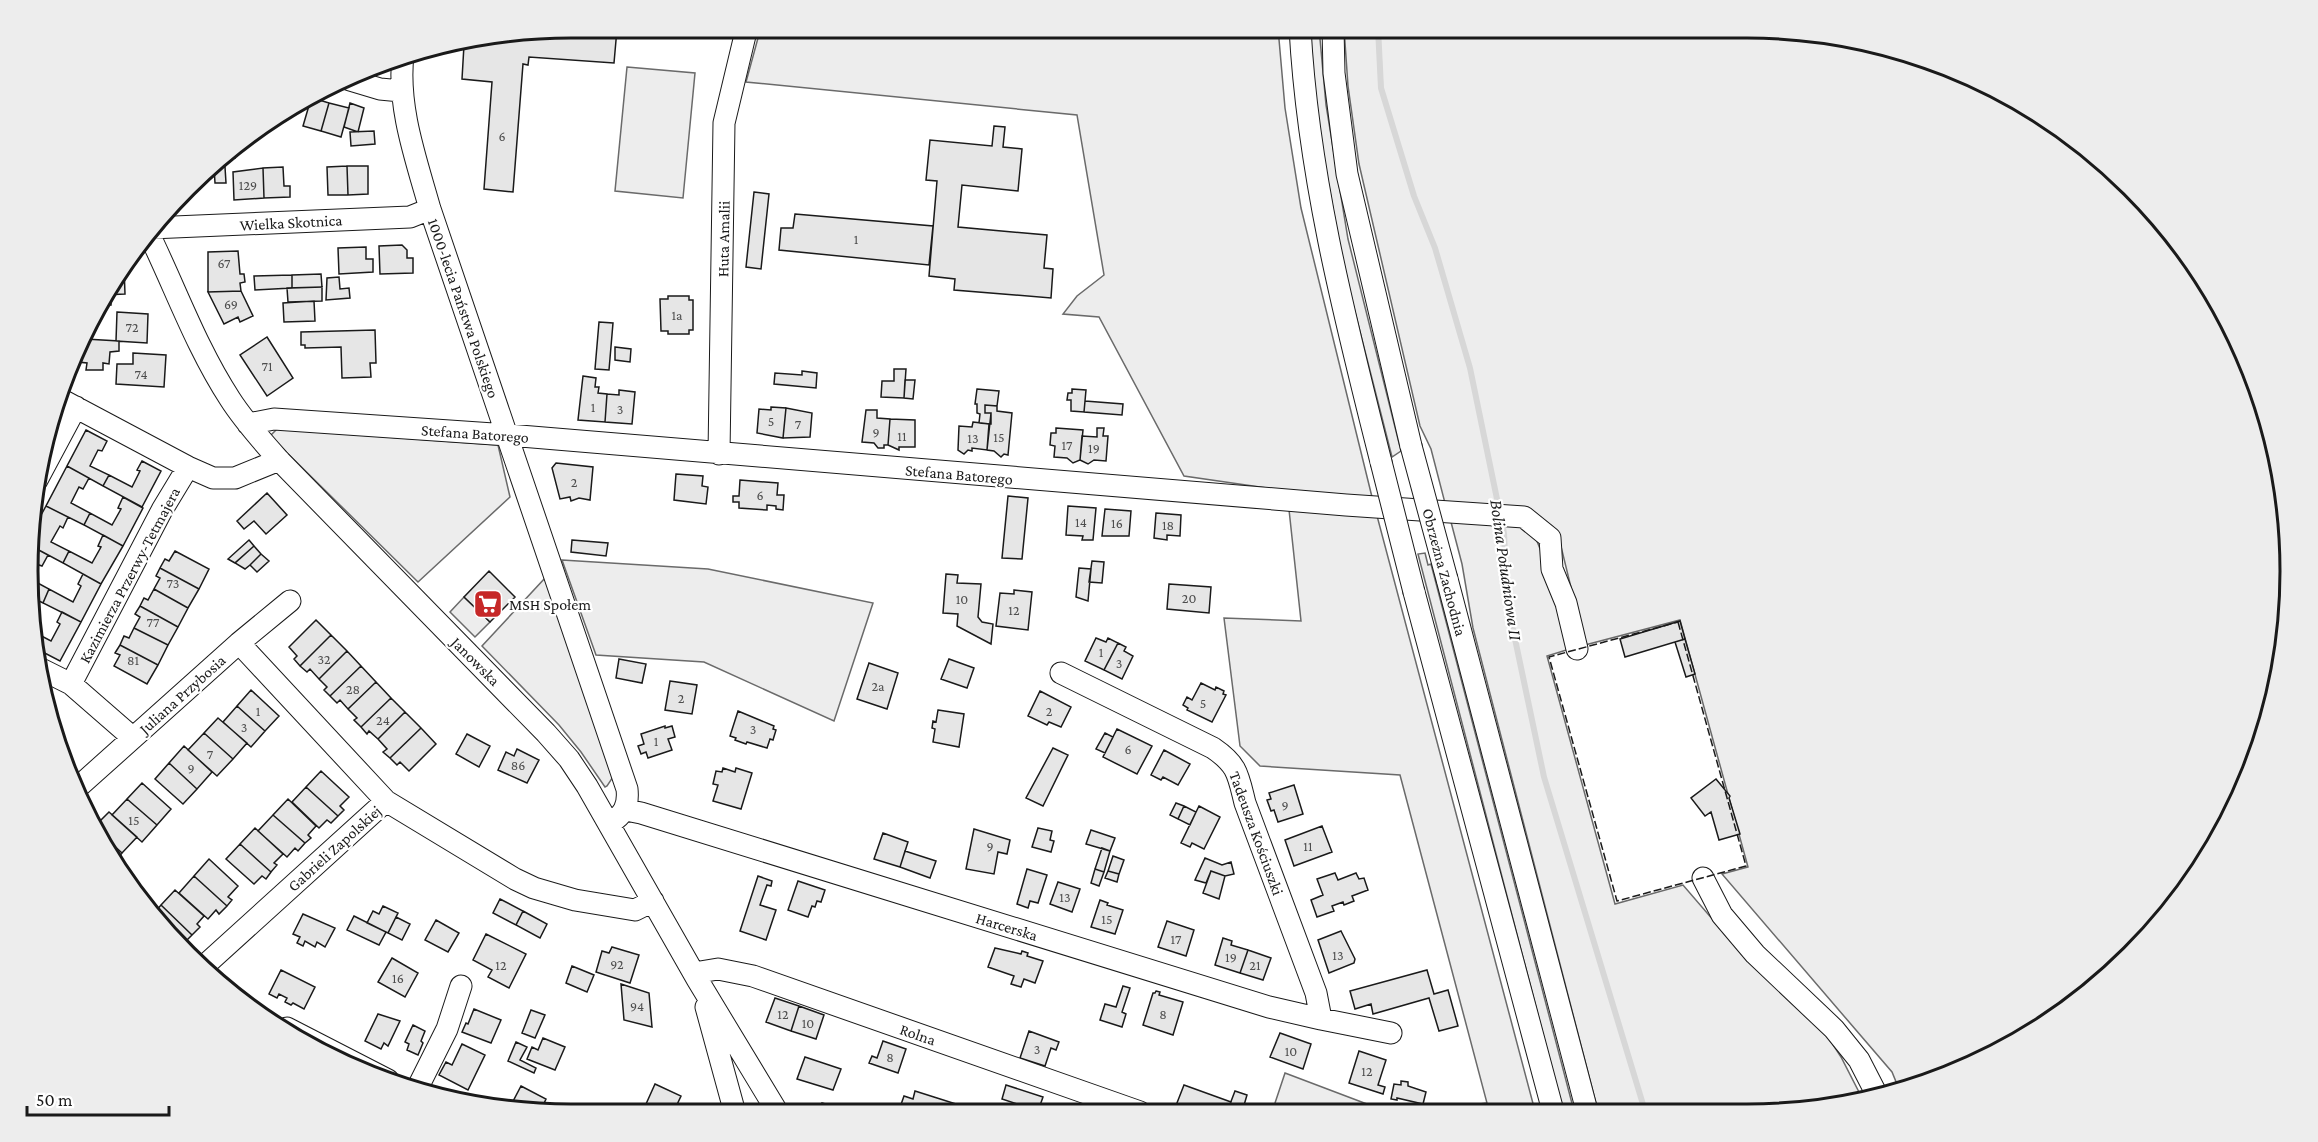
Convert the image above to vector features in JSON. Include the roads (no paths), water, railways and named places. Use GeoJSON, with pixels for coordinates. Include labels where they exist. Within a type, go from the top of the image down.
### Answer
{"type":"FeatureCollection","features":[{"type":"Feature","properties":{"kind":"street","name":"Huta Amalii"},"geometry":{"type":"LineString","coordinates":[[719,454],[724,123],[745,37]]}},
{"type":"Feature","properties":{"kind":"street","name":"Obrzeżna Zachodnia"},"geometry":{"type":"LineString","coordinates":[[1301,37],[1303,77],[1324,218],[1337,284],[1414,592],[1551,1105]]}},
{"type":"Feature","properties":{"kind":"street","name":"Obrzeżna Zachodnia"},"geometry":{"type":"LineString","coordinates":[[1333,37],[1334,73],[1347,174],[1411,446],[1585,1105]]}},
{"type":"Feature","properties":{"kind":"street","name":"1000-lecia Państwa Polskiego"},"geometry":{"type":"LineString","coordinates":[[402,65],[401,91],[430,209],[627,789],[626,810]]}},
{"type":"Feature","properties":{"kind":"street"},"geometry":{"type":"LineString","coordinates":[[358,82],[380,89],[401,91]]}},
{"type":"Feature","properties":{"kind":"street","name":"Wielka Skotnica"},"geometry":{"type":"LineString","coordinates":[[162,229],[410,217],[430,209]]}},
{"type":"Feature","properties":{"kind":"street","name":"Janowska"},"geometry":{"type":"LineString","coordinates":[[153,240],[200,343],[229,398],[248,424],[279,460],[546,733],[568,759],[587,786],[773,1105]]}},
{"type":"Feature","properties":{"kind":"street","name":"Kazimierza Przerwy-Tetmajera"},"geometry":{"type":"LineString","coordinates":[[55,436],[69,403],[188,468],[213,478],[235,478],[279,460]]}},
{"type":"Feature","properties":{"kind":"street","name":"Stefana Batorego"},"geometry":{"type":"LineString","coordinates":[[248,424],[274,419],[508,435],[1524,518],[1550,538],[1552,569],[1566,603],[1577,649]]}},
{"type":"Feature","properties":{"kind":"street","name":"Kazimierza Przerwy-Tetmajera"},"geometry":{"type":"LineString","coordinates":[[71,684],[162,510],[188,468]]}},
{"type":"Feature","properties":{"kind":"street","name":"Juliana Przybosia"},"geometry":{"type":"LineString","coordinates":[[82,784],[239,643],[290,601]]}},
{"type":"Feature","properties":{"kind":"street","name":"Gabrieli Zapolskiej"},"geometry":{"type":"LineString","coordinates":[[209,962],[386,801],[239,643]]}},
{"type":"Feature","properties":{"kind":"street"},"geometry":{"type":"LineString","coordinates":[[48,672],[71,684],[133,738]]}},
{"type":"Feature","properties":{"kind":"street","name":"Tadeusza Kościuszki"},"geometry":{"type":"LineString","coordinates":[[1061,673],[1214,748],[1229,759],[1238,774],[1245,803],[1316,993],[1321,1019]]}},
{"type":"Feature","properties":{"kind":"street"},"geometry":{"type":"LineString","coordinates":[[386,801],[515,879],[534,888],[574,900],[635,910],[653,901]]}},
{"type":"Feature","properties":{"kind":"street"},"geometry":{"type":"LineString","coordinates":[[609,824],[626,810]]}},
{"type":"Feature","properties":{"kind":"street","name":"Harcerska"},"geometry":{"type":"LineString","coordinates":[[626,810],[1269,1007],[1391,1033]]}},
{"type":"Feature","properties":{"kind":"street"},"geometry":{"type":"LineString","coordinates":[[1703,878],[1722,915],[1755,954],[1834,1029],[1859,1060],[1874,1089]]}},
{"type":"Feature","properties":{"kind":"street","name":"Rolna"},"geometry":{"type":"LineString","coordinates":[[696,976],[718,969],[753,976],[1120,1105]]}},
{"type":"Feature","properties":{"kind":"street"},"geometry":{"type":"LineString","coordinates":[[696,976],[733,1105]]}},
{"type":"Feature","properties":{"kind":"street"},"geometry":{"type":"LineString","coordinates":[[420,1082],[447,1029],[461,986]]}},
{"type":"Feature","properties":{"kind":"waterway","name":"Bolina Południowa II"},"geometry":{"type":"LineString","coordinates":[[1378,37],[1381,88],[1414,196],[1435,248],[1470,368],[1504,533],[1507,601],[1544,777],[1643,1105]]}},
{"type":"Feature","properties":{"kind":"place","name":"MSH Społem"},"geometry":{"type":"Point","coordinates":[488,604]}}]}
